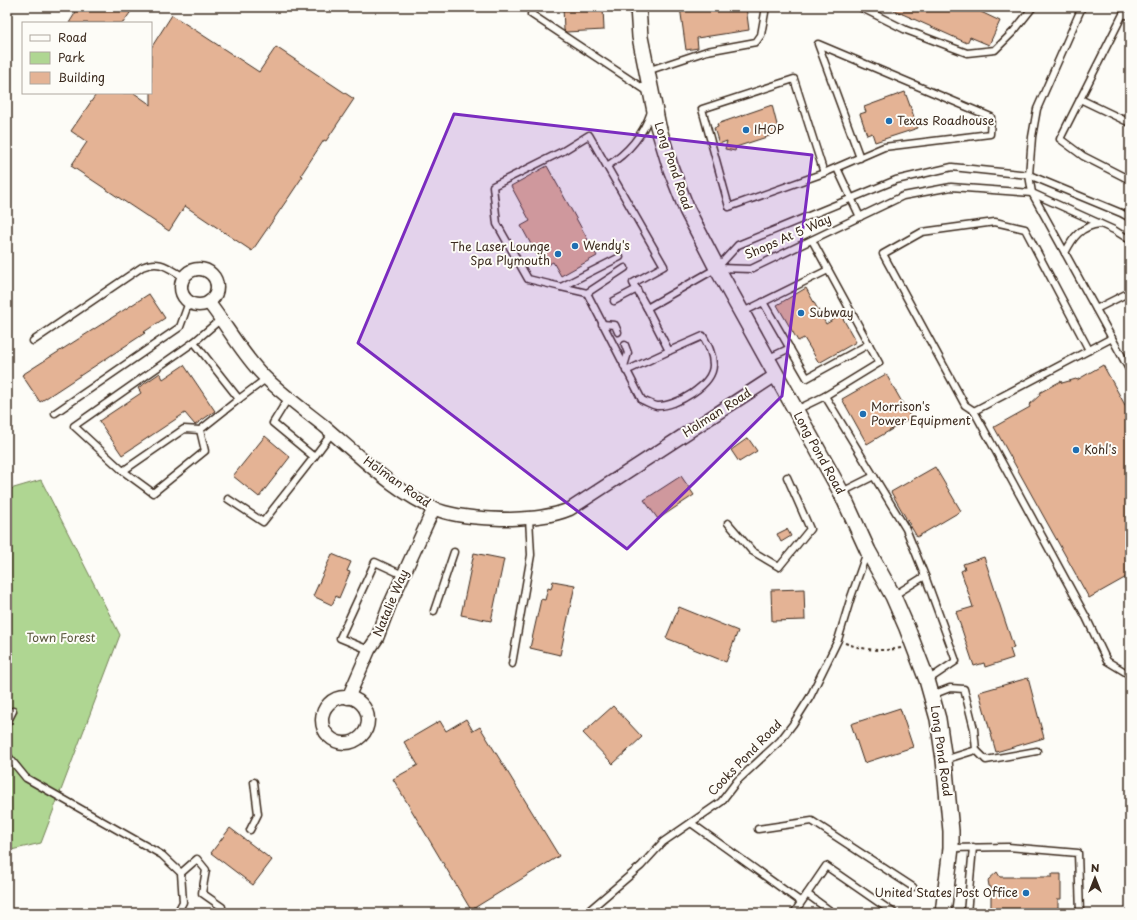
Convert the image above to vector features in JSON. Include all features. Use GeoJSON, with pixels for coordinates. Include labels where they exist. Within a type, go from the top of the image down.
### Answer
{"type":"FeatureCollection","features":[{"type":"Feature","properties":{"kind":"street","name":"Long Pond Road"},"geometry":{"type":"LineString","coordinates":[[638,7],[640,37],[646,71],[665,150],[677,186],[699,236],[841,492],[868,551],[893,596],[927,680],[932,696],[944,760],[951,848],[943,913]]}},
{"type":"Feature","properties":{"kind":"street"},"geometry":{"type":"LineString","coordinates":[[197,269],[206,270],[214,276],[218,288],[216,294],[209,303],[199,305],[189,302],[182,292],[181,284],[184,277],[197,269]]}},
{"type":"Feature","properties":{"kind":"street","name":"Holman Road"},"geometry":{"type":"LineString","coordinates":[[209,303],[244,354],[267,378],[392,482],[419,501],[434,508],[475,518],[529,518],[561,513],[589,499],[776,375]]}},
{"type":"Feature","properties":{"kind":"street","name":"Natalie Way"},"geometry":{"type":"LineString","coordinates":[[348,698],[369,650],[377,638],[390,604],[434,508]]}},
{"type":"Feature","properties":{"kind":"lane"},"geometry":{"type":"LineString","coordinates":[[534,7],[531,14],[653,99],[640,135],[619,158],[607,166]]}},
{"type":"Feature","properties":{"kind":"lane"},"geometry":{"type":"LineString","coordinates":[[646,71],[707,51],[756,42],[761,35],[766,7]]}},
{"type":"Feature","properties":{"kind":"lane"},"geometry":{"type":"LineString","coordinates":[[860,7],[906,30],[967,53],[995,50],[1014,31],[1033,7]]}},
{"type":"Feature","properties":{"kind":"lane"},"geometry":{"type":"LineString","coordinates":[[1082,7],[1037,109],[1032,137],[1029,175],[1032,193],[1130,371]]}},
{"type":"Feature","properties":{"kind":"lane"},"geometry":{"type":"LineString","coordinates":[[1130,16],[1123,14],[1060,139],[1083,156],[1130,180]]}},
{"type":"Feature","properties":{"kind":"lane"},"geometry":{"type":"LineString","coordinates":[[824,173],[794,79],[702,109],[730,206],[824,173],[860,158],[884,147],[944,141],[990,134],[991,117],[818,44],[860,158]]}},
{"type":"Feature","properties":{"kind":"lane"},"geometry":{"type":"LineString","coordinates":[[1080,98],[1130,123]]}},
{"type":"Feature","properties":{"kind":"lane"},"geometry":{"type":"LineString","coordinates":[[626,268],[587,293],[528,279],[497,224],[493,186],[564,151],[589,135],[664,266],[633,282],[669,351]]}},
{"type":"Feature","properties":{"kind":"lane","name":"Shops At 5 Way"},"geometry":{"type":"LineString","coordinates":[[717,268],[738,245],[896,180],[952,167],[1029,175],[1130,218]]}},
{"type":"Feature","properties":{"kind":"lane"},"geometry":{"type":"LineString","coordinates":[[836,168],[860,216]]}},
{"type":"Feature","properties":{"kind":"lane","name":"Shops At 5 Way"},"geometry":{"type":"LineString","coordinates":[[717,268],[751,269],[903,196],[951,187],[1032,193],[1100,224],[1130,240]]}},
{"type":"Feature","properties":{"kind":"lane"},"geometry":{"type":"LineString","coordinates":[[1089,350],[1025,230],[995,222],[922,232],[883,254],[965,405],[974,411],[1086,617],[1107,661],[1130,675]]}},
{"type":"Feature","properties":{"kind":"lane"},"geometry":{"type":"LineString","coordinates":[[1065,253],[1071,241],[1082,230],[1089,225],[1100,224]]}},
{"type":"Feature","properties":{"kind":"lane"},"geometry":{"type":"LineString","coordinates":[[795,410],[826,396],[879,363],[812,240]]}},
{"type":"Feature","properties":{"kind":"lane"},"geometry":{"type":"LineString","coordinates":[[561,287],[620,257]]}},
{"type":"Feature","properties":{"kind":"lane"},"geometry":{"type":"LineString","coordinates":[[33,341],[142,267],[152,263],[158,263],[184,277]]}},
{"type":"Feature","properties":{"kind":"lane"},"geometry":{"type":"LineString","coordinates":[[647,308],[717,268]]}},
{"type":"Feature","properties":{"kind":"lane"},"geometry":{"type":"LineString","coordinates":[[742,313],[828,270]]}},
{"type":"Feature","properties":{"kind":"lane"},"geometry":{"type":"LineString","coordinates":[[614,301],[637,289]]}},
{"type":"Feature","properties":{"kind":"lane"},"geometry":{"type":"LineString","coordinates":[[1096,309],[1130,292]]}},
{"type":"Feature","properties":{"kind":"lane"},"geometry":{"type":"LineString","coordinates":[[587,293],[602,324],[625,368],[642,400],[658,406],[669,404],[701,388],[710,378],[713,366],[711,350],[703,336],[625,368]]}},
{"type":"Feature","properties":{"kind":"lane"},"geometry":{"type":"LineString","coordinates":[[55,413],[180,328],[189,302]]}},
{"type":"Feature","properties":{"kind":"lane"},"geometry":{"type":"LineString","coordinates":[[763,302],[807,378],[868,344]]}},
{"type":"Feature","properties":{"kind":"lane"},"geometry":{"type":"LineString","coordinates":[[200,430],[205,451],[153,493],[123,471],[74,426],[194,342],[221,319]]}},
{"type":"Feature","properties":{"kind":"lane"},"geometry":{"type":"LineString","coordinates":[[602,324],[615,326],[618,332]]}},
{"type":"Feature","properties":{"kind":"lane"},"geometry":{"type":"LineString","coordinates":[[974,411],[1112,338]]}},
{"type":"Feature","properties":{"kind":"lane"},"geometry":{"type":"LineString","coordinates":[[194,342],[239,399]]}},
{"type":"Feature","properties":{"kind":"lane"},"geometry":{"type":"LineString","coordinates":[[625,344],[628,353],[625,368]]}},
{"type":"Feature","properties":{"kind":"lane"},"geometry":{"type":"LineString","coordinates":[[767,360],[790,348]]}},
{"type":"Feature","properties":{"kind":"lane"},"geometry":{"type":"LineString","coordinates":[[123,471],[184,429],[200,430],[267,378]]}},
{"type":"Feature","properties":{"kind":"lane"},"geometry":{"type":"LineString","coordinates":[[826,396],[906,529],[956,661],[927,680]]}},
{"type":"Feature","properties":{"kind":"lane"},"geometry":{"type":"LineString","coordinates":[[289,397],[273,424],[314,457]]}},
{"type":"Feature","properties":{"kind":"lane"},"geometry":{"type":"LineString","coordinates":[[228,499],[264,522],[332,433]]}},
{"type":"Feature","properties":{"kind":"lane"},"geometry":{"type":"LineString","coordinates":[[841,492],[874,476]]}},
{"type":"Feature","properties":{"kind":"lane"},"geometry":{"type":"LineString","coordinates":[[728,523],[752,550],[779,567],[810,529],[787,477]]}},
{"type":"Feature","properties":{"kind":"lane"},"geometry":{"type":"LineString","coordinates":[[512,664],[531,555],[529,518]]}},
{"type":"Feature","properties":{"kind":"lane","name":"Cooks Pond Road"},"geometry":{"type":"LineString","coordinates":[[586,913],[641,866],[664,842],[721,802],[737,781],[780,741],[810,697],[838,640],[851,597],[868,551]]}},
{"type":"Feature","properties":{"kind":"lane"},"geometry":{"type":"LineString","coordinates":[[434,611],[454,552]]}},
{"type":"Feature","properties":{"kind":"lane"},"geometry":{"type":"LineString","coordinates":[[369,650],[340,638],[375,562],[403,575]]}},
{"type":"Feature","properties":{"kind":"lane"},"geometry":{"type":"LineString","coordinates":[[893,596],[925,576]]}},
{"type":"Feature","properties":{"kind":"lane"},"geometry":{"type":"LineString","coordinates":[[932,696],[950,688],[964,689],[974,729],[976,750],[986,760],[1037,751]]}},
{"type":"Feature","properties":{"kind":"lane"},"geometry":{"type":"LineString","coordinates":[[7,723],[13,711]]}},
{"type":"Feature","properties":{"kind":"lane"},"geometry":{"type":"LineString","coordinates":[[944,760],[976,750]]}},
{"type":"Feature","properties":{"kind":"lane"},"geometry":{"type":"LineString","coordinates":[[7,751],[8,756],[26,778],[162,855],[181,873],[183,902],[177,913]]}},
{"type":"Feature","properties":{"kind":"lane"},"geometry":{"type":"LineString","coordinates":[[250,830],[258,814],[254,782]]}},
{"type":"Feature","properties":{"kind":"lane"},"geometry":{"type":"LineString","coordinates":[[758,829],[812,821],[913,888]]}},
{"type":"Feature","properties":{"kind":"lane"},"geometry":{"type":"LineString","coordinates":[[691,823],[801,902]]}},
{"type":"Feature","properties":{"kind":"lane"},"geometry":{"type":"LineString","coordinates":[[966,913],[973,847]]}},
{"type":"Feature","properties":{"kind":"lane"},"geometry":{"type":"LineString","coordinates":[[951,848],[1008,847],[1078,854],[1080,913]]}},
{"type":"Feature","properties":{"kind":"lane"},"geometry":{"type":"LineString","coordinates":[[181,873],[197,859],[206,870],[202,893],[222,908],[222,913]]}},
{"type":"Feature","properties":{"kind":"lane"},"geometry":{"type":"LineString","coordinates":[[794,913],[826,866],[894,913]]}},
{"type":"Feature","properties":{"kind":"lane"},"geometry":{"type":"LineString","coordinates":[[807,894],[833,913]]}},
{"type":"Feature","properties":{"kind":"path"},"geometry":{"type":"LineString","coordinates":[[838,640],[858,648],[879,651],[900,648],[913,644]]}},
{"type":"Feature","properties":{"kind":"highlighted area"},"geometry":{"type":"Polygon","coordinates":[[[454,114],[812,155],[782,396],[627,549],[358,343],[454,114]]]}},
{"type":"Feature","properties":{"kind":"green space","name":"Town Forest"},"geometry":{"type":"Polygon","coordinates":[[[41,480],[120,635],[41,843],[7,851],[7,490],[41,480]]]}},
{"type":"Feature","properties":{"kind":"building"},"geometry":{"type":"Polygon","coordinates":[[[79,7],[134,7],[124,22],[70,22],[79,7]]]}},
{"type":"Feature","properties":{"kind":"building"},"geometry":{"type":"Polygon","coordinates":[[[563,7],[603,7],[604,30],[566,32],[564,30],[563,7]]]}},
{"type":"Feature","properties":{"kind":"building"},"geometry":{"type":"Polygon","coordinates":[[[680,7],[746,7],[749,30],[697,38],[698,48],[686,50],[680,7]]]}},
{"type":"Feature","properties":{"kind":"building"},"geometry":{"type":"Polygon","coordinates":[[[887,7],[983,7],[981,12],[1000,21],[989,45],[970,37],[967,43],[887,7]]]}},
{"type":"Feature","properties":{"kind":"building"},"geometry":{"type":"Polygon","coordinates":[[[172,15],[259,72],[276,47],[354,99],[326,141],[324,140],[301,175],[303,176],[252,251],[185,206],[169,231],[71,166],[87,142],[71,131],[96,94],[135,94],[151,105],[152,46],[172,15]]]}},
{"type":"Feature","properties":{"kind":"building","name":"Texas Roadhouse"},"geometry":{"type":"Polygon","coordinates":[[[905,92],[918,128],[875,142],[872,133],[867,135],[860,114],[866,112],[864,107],[905,92]]]}},
{"type":"Feature","properties":{"kind":"building","name":"IHOP"},"geometry":{"type":"Polygon","coordinates":[[[772,105],[779,133],[736,147],[735,151],[725,149],[727,141],[719,144],[714,128],[718,127],[717,124],[772,105]]]}},
{"type":"Feature","properties":{"kind":"building"},"geometry":{"type":"Polygon","coordinates":[[[547,166],[597,256],[561,276],[553,262],[547,265],[542,257],[539,259],[521,226],[530,221],[511,186],[547,166]]]}},
{"type":"Feature","properties":{"kind":"building"},"geometry":{"type":"Polygon","coordinates":[[[806,288],[826,324],[841,315],[856,342],[819,363],[804,338],[798,341],[777,305],[806,288]]]}},
{"type":"Feature","properties":{"kind":"building"},"geometry":{"type":"Polygon","coordinates":[[[149,294],[165,318],[144,332],[145,333],[40,402],[22,375],[149,294]]]}},
{"type":"Feature","properties":{"kind":"building"},"geometry":{"type":"Polygon","coordinates":[[[184,365],[215,411],[195,425],[185,413],[122,455],[99,421],[141,393],[138,388],[160,373],[163,379],[184,365]]]}},
{"type":"Feature","properties":{"kind":"building"},"geometry":{"type":"Polygon","coordinates":[[[1103,365],[1130,414],[1130,575],[1089,598],[994,427],[1030,407],[1029,405],[1040,395],[1039,393],[1061,381],[1062,383],[1077,380],[1103,365]]]}},
{"type":"Feature","properties":{"kind":"building"},"geometry":{"type":"Polygon","coordinates":[[[886,374],[911,418],[867,444],[842,399],[886,374]]]}},
{"type":"Feature","properties":{"kind":"building"},"geometry":{"type":"Polygon","coordinates":[[[265,436],[290,457],[259,497],[233,476],[265,436]]]}},
{"type":"Feature","properties":{"kind":"building"},"geometry":{"type":"Polygon","coordinates":[[[748,438],[757,451],[739,462],[731,450],[748,438]]]}},
{"type":"Feature","properties":{"kind":"building"},"geometry":{"type":"Polygon","coordinates":[[[935,467],[961,511],[917,537],[891,492],[935,467]]]}},
{"type":"Feature","properties":{"kind":"building"},"geometry":{"type":"Polygon","coordinates":[[[681,476],[694,495],[658,519],[644,500],[681,476]]]}},
{"type":"Feature","properties":{"kind":"building"},"geometry":{"type":"Polygon","coordinates":[[[787,529],[791,536],[781,542],[777,534],[787,529]]]}},
{"type":"Feature","properties":{"kind":"building"},"geometry":{"type":"Polygon","coordinates":[[[474,553],[504,559],[491,621],[461,615],[474,553]]]}},
{"type":"Feature","properties":{"kind":"building"},"geometry":{"type":"Polygon","coordinates":[[[332,554],[351,562],[347,571],[350,572],[339,598],[336,596],[332,605],[313,596],[332,554]]]}},
{"type":"Feature","properties":{"kind":"building"},"geometry":{"type":"Polygon","coordinates":[[[984,557],[1014,648],[1010,649],[1013,658],[985,667],[984,663],[974,666],[956,612],[973,607],[961,571],[965,569],[963,564],[984,557]]]}},
{"type":"Feature","properties":{"kind":"building"},"geometry":{"type":"Polygon","coordinates":[[[553,581],[575,585],[560,655],[530,648],[541,599],[545,600],[548,588],[551,589],[553,581]]]}},
{"type":"Feature","properties":{"kind":"building"},"geometry":{"type":"Polygon","coordinates":[[[804,589],[805,620],[772,621],[771,590],[804,589]]]}},
{"type":"Feature","properties":{"kind":"building"},"geometry":{"type":"Polygon","coordinates":[[[679,607],[738,631],[726,662],[666,638],[679,607]]]}},
{"type":"Feature","properties":{"kind":"building"},"geometry":{"type":"Polygon","coordinates":[[[1028,678],[1044,738],[996,752],[979,692],[1028,678]]]}},
{"type":"Feature","properties":{"kind":"building"},"geometry":{"type":"Polygon","coordinates":[[[613,706],[642,737],[613,764],[583,733],[613,706]]]}},
{"type":"Feature","properties":{"kind":"building"},"geometry":{"type":"Polygon","coordinates":[[[900,708],[913,747],[864,763],[851,724],[900,708]]]}},
{"type":"Feature","properties":{"kind":"building"},"geometry":{"type":"Polygon","coordinates":[[[466,719],[473,731],[480,727],[559,856],[471,910],[393,779],[418,765],[404,742],[440,721],[446,731],[466,719]]]}},
{"type":"Feature","properties":{"kind":"building"},"geometry":{"type":"Polygon","coordinates":[[[230,828],[272,860],[253,885],[211,853],[230,828]]]}},
{"type":"Feature","properties":{"kind":"building","name":"United States Post Office"},"geometry":{"type":"Polygon","coordinates":[[[997,872],[1000,877],[1052,877],[1052,874],[1061,874],[1061,899],[1058,899],[1058,913],[991,913],[991,887],[989,886],[988,880],[997,872]]]}},
{"type":"Feature","properties":{"kind":"place","name":"Texas Roadhouse"},"geometry":{"type":"Point","coordinates":[889,121]}},
{"type":"Feature","properties":{"kind":"place","name":"IHOP"},"geometry":{"type":"Point","coordinates":[746,130]}},
{"type":"Feature","properties":{"kind":"place","name":"Wendy's"},"geometry":{"type":"Point","coordinates":[575,246]}},
{"type":"Feature","properties":{"kind":"place","name":"The Laser Lounge Spa Plymouth"},"geometry":{"type":"Point","coordinates":[558,254]}},
{"type":"Feature","properties":{"kind":"place","name":"Subway"},"geometry":{"type":"Point","coordinates":[801,313]}},
{"type":"Feature","properties":{"kind":"place","name":"Morrison's Power Equipment"},"geometry":{"type":"Point","coordinates":[863,414]}},
{"type":"Feature","properties":{"kind":"place","name":"Kohl's"},"geometry":{"type":"Point","coordinates":[1076,450]}},
{"type":"Feature","properties":{"kind":"place","name":"United States Post Office"},"geometry":{"type":"Point","coordinates":[1026,893]}}]}
